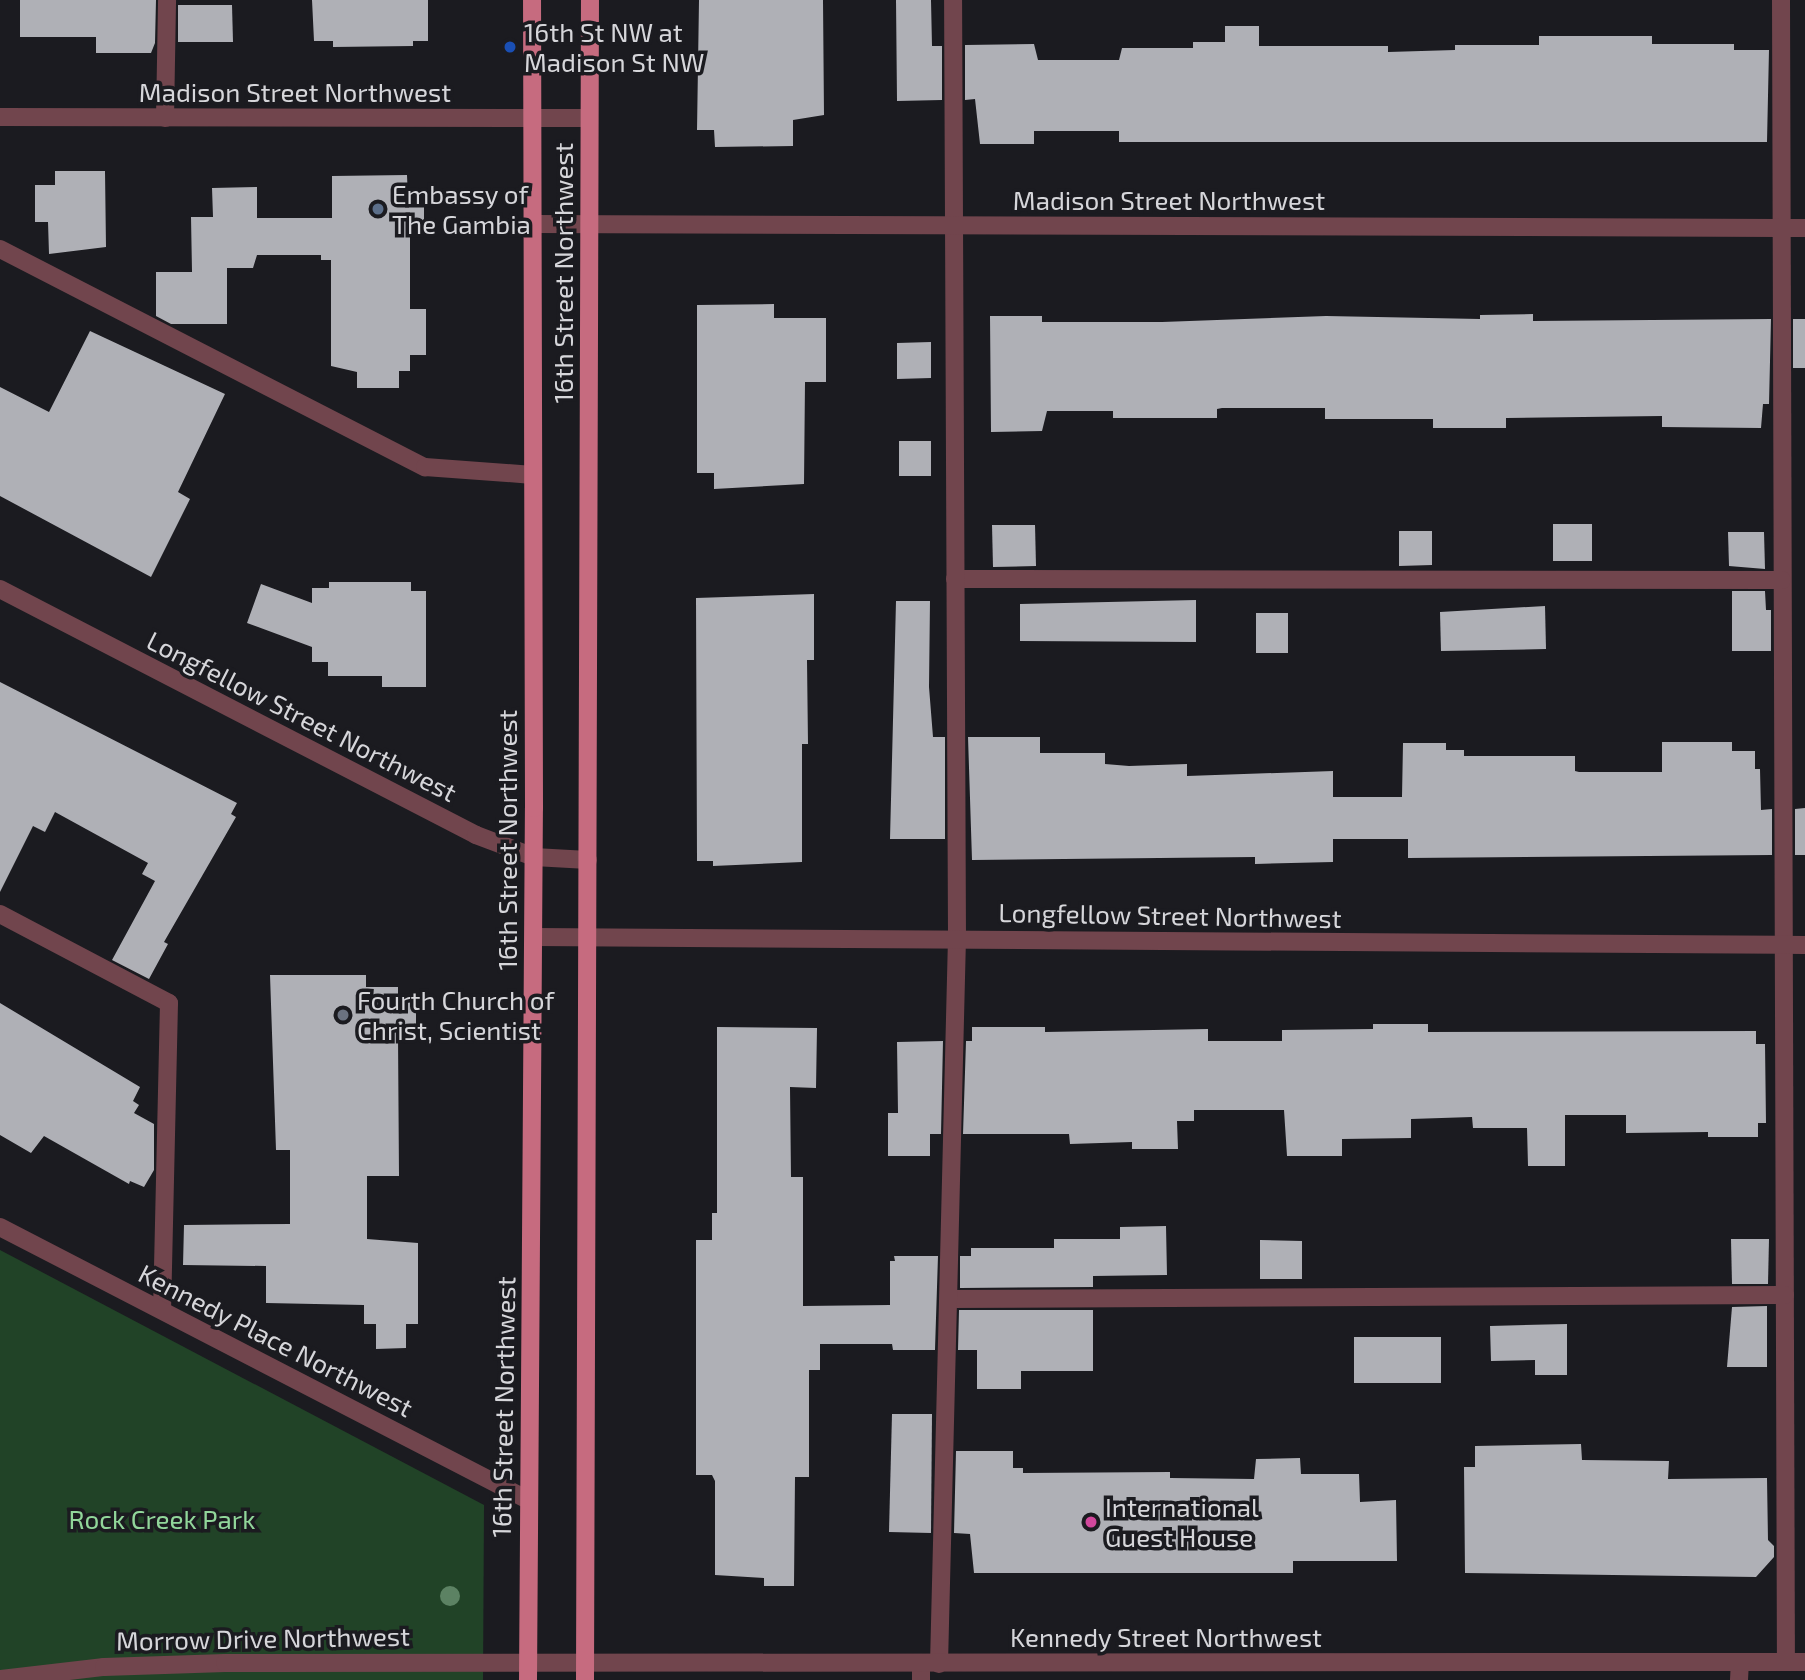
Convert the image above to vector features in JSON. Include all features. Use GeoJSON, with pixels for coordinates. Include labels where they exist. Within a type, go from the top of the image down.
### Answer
{"type":"FeatureCollection","features":[{"type":"Feature","properties":{"kind":"main road","name":"16th Street Northwest"},"geometry":{"type":"LineString","coordinates":[[528,1680],[534,937],[531,0]]}},
{"type":"Feature","properties":{"kind":"main road","name":"16th Street Northwest"},"geometry":{"type":"LineString","coordinates":[[585,1680],[590,936],[590,0]]}},
{"type":"Feature","properties":{"kind":"street"},"geometry":{"type":"LineString","coordinates":[[165,118],[167,0]]}},
{"type":"Feature","properties":{"kind":"street"},"geometry":{"type":"LineString","coordinates":[[927,1669],[949,1299],[957,937],[953,0]]}},
{"type":"Feature","properties":{"kind":"street"},"geometry":{"type":"LineString","coordinates":[[1781,0],[1786,1662]]}},
{"type":"Feature","properties":{"kind":"street","name":"Madison Street Northwest"},"geometry":{"type":"LineString","coordinates":[[0,117],[590,118]]}},
{"type":"Feature","properties":{"kind":"street","name":"Madison Street Northwest"},"geometry":{"type":"LineString","coordinates":[[532,224],[1805,228]]}},
{"type":"Feature","properties":{"kind":"street"},"geometry":{"type":"LineString","coordinates":[[0,248],[425,467],[533,475]]}},
{"type":"Feature","properties":{"kind":"street"},"geometry":{"type":"LineString","coordinates":[[955,579],[1782,580]]}},
{"type":"Feature","properties":{"kind":"street","name":"Longfellow Street Northwest"},"geometry":{"type":"LineString","coordinates":[[0,589],[476,835],[534,857],[589,860]]}},
{"type":"Feature","properties":{"kind":"street"},"geometry":{"type":"LineString","coordinates":[[0,914],[169,1003],[162,1310]]}},
{"type":"Feature","properties":{"kind":"street","name":"Longfellow Street Northwest"},"geometry":{"type":"LineString","coordinates":[[534,937],[957,937],[1202,945],[1805,945]]}},
{"type":"Feature","properties":{"kind":"street","name":"Kennedy Place Northwest"},"geometry":{"type":"LineString","coordinates":[[0,1227],[528,1500]]}},
{"type":"Feature","properties":{"kind":"street"},"geometry":{"type":"LineString","coordinates":[[949,1299],[1786,1295]]}},
{"type":"Feature","properties":{"kind":"street","name":"Kennedy Street Northwest"},"geometry":{"type":"LineString","coordinates":[[528,1661],[927,1669],[1739,1671],[1786,1662],[1805,1662]]}},
{"type":"Feature","properties":{"kind":"street","name":"Morrow Drive Northwest"},"geometry":{"type":"LineString","coordinates":[[0,1679],[165,1664],[528,1661]]}},
{"type":"Feature","properties":{"kind":"green space","name":"Rock Creek Park"},"geometry":{"type":"Polygon","coordinates":[[[0,1250],[484,1505],[483,1680],[0,1680],[0,1250]]]}},
{"type":"Feature","properties":{"kind":"building"},"geometry":{"type":"Polygon","coordinates":[[[20,0],[156,0],[155,43],[151,53],[96,53],[96,37],[20,37],[20,0]]]}},
{"type":"Feature","properties":{"kind":"building"},"geometry":{"type":"Polygon","coordinates":[[[312,0],[428,0],[428,41],[413,41],[413,46],[333,47],[333,41],[314,41],[312,0]]]}},
{"type":"Feature","properties":{"kind":"building"},"geometry":{"type":"Polygon","coordinates":[[[699,0],[823,0],[824,115],[793,120],[793,146],[715,147],[714,130],[697,130],[699,0]]]}},
{"type":"Feature","properties":{"kind":"building"},"geometry":{"type":"Polygon","coordinates":[[[896,0],[931,0],[932,46],[942,46],[942,100],[897,101],[896,0]]]}},
{"type":"Feature","properties":{"kind":"building"},"geometry":{"type":"Polygon","coordinates":[[[178,5],[232,5],[233,42],[178,42],[178,5]]]}},
{"type":"Feature","properties":{"kind":"building"},"geometry":{"type":"Polygon","coordinates":[[[1225,26],[1259,26],[1259,46],[1388,46],[1388,52],[1455,50],[1455,45],[1539,45],[1539,36],[1652,36],[1652,44],[1734,44],[1734,50],[1769,50],[1767,142],[1119,142],[1119,131],[1034,131],[1034,144],[980,144],[975,99],[965,100],[965,45],[1034,44],[1038,60],[1119,60],[1122,48],[1193,48],[1193,42],[1225,42],[1225,26]]]}},
{"type":"Feature","properties":{"kind":"building"},"geometry":{"type":"Polygon","coordinates":[[[55,171],[105,171],[106,247],[49,254],[48,222],[35,222],[35,185],[55,185],[55,171]]]}},
{"type":"Feature","properties":{"kind":"building"},"geometry":{"type":"Polygon","coordinates":[[[407,175],[408,199],[424,199],[424,235],[410,235],[410,309],[426,309],[426,355],[410,355],[410,371],[399,371],[399,388],[357,388],[357,372],[331,366],[331,260],[321,260],[321,255],[257,255],[253,268],[227,268],[227,324],[171,324],[156,316],[156,272],[192,272],[191,217],[213,217],[212,188],[257,187],[257,218],[332,218],[332,176],[407,175]]]}},
{"type":"Feature","properties":{"kind":"building"},"geometry":{"type":"Polygon","coordinates":[[[774,304],[774,318],[826,318],[826,382],[805,382],[804,484],[714,489],[714,473],[697,473],[697,305],[774,304]]]}},
{"type":"Feature","properties":{"kind":"building"},"geometry":{"type":"Polygon","coordinates":[[[1533,314],[1533,321],[1771,319],[1769,404],[1763,404],[1761,428],[1662,427],[1662,416],[1506,418],[1506,428],[1433,428],[1433,419],[1325,419],[1325,408],[1222,408],[1217,409],[1217,418],[1113,418],[1113,411],[1047,411],[1042,431],[991,432],[990,316],[1042,316],[1042,322],[1162,322],[1326,316],[1480,319],[1480,315],[1533,314]]]}},
{"type":"Feature","properties":{"kind":"building"},"geometry":{"type":"Polygon","coordinates":[[[1793,319],[1805,319],[1805,368],[1793,368],[1793,319]]]}},
{"type":"Feature","properties":{"kind":"building"},"geometry":{"type":"Polygon","coordinates":[[[90,331],[225,394],[178,492],[190,499],[151,577],[0,496],[0,387],[49,412],[90,331]]]}},
{"type":"Feature","properties":{"kind":"building"},"geometry":{"type":"Polygon","coordinates":[[[931,342],[931,378],[897,379],[897,343],[931,342]]]}},
{"type":"Feature","properties":{"kind":"building"},"geometry":{"type":"Polygon","coordinates":[[[899,441],[931,441],[931,476],[899,476],[899,441]]]}},
{"type":"Feature","properties":{"kind":"building"},"geometry":{"type":"Polygon","coordinates":[[[1553,524],[1592,524],[1592,561],[1553,561],[1553,524]]]}},
{"type":"Feature","properties":{"kind":"building"},"geometry":{"type":"Polygon","coordinates":[[[992,525],[1035,525],[1036,566],[993,567],[992,525]]]}},
{"type":"Feature","properties":{"kind":"building"},"geometry":{"type":"Polygon","coordinates":[[[1399,531],[1432,531],[1432,565],[1399,566],[1399,531]]]}},
{"type":"Feature","properties":{"kind":"building"},"geometry":{"type":"Polygon","coordinates":[[[1728,532],[1764,532],[1765,569],[1729,566],[1728,532]]]}},
{"type":"Feature","properties":{"kind":"building"},"geometry":{"type":"Polygon","coordinates":[[[329,582],[411,582],[411,591],[426,591],[426,687],[382,687],[382,676],[328,676],[328,662],[312,662],[312,647],[247,623],[261,584],[312,603],[312,588],[329,588],[329,582]]]}},
{"type":"Feature","properties":{"kind":"building"},"geometry":{"type":"Polygon","coordinates":[[[1732,591],[1765,591],[1766,610],[1771,610],[1771,651],[1732,651],[1732,591]]]}},
{"type":"Feature","properties":{"kind":"building"},"geometry":{"type":"Polygon","coordinates":[[[814,594],[814,660],[807,660],[808,744],[802,744],[802,862],[713,866],[713,861],[697,861],[696,598],[814,594]]]}},
{"type":"Feature","properties":{"kind":"building"},"geometry":{"type":"Polygon","coordinates":[[[1196,600],[1196,642],[1020,641],[1020,604],[1196,600]]]}},
{"type":"Feature","properties":{"kind":"building"},"geometry":{"type":"Polygon","coordinates":[[[896,601],[930,601],[929,687],[933,737],[945,737],[945,839],[890,839],[896,601]]]}},
{"type":"Feature","properties":{"kind":"building"},"geometry":{"type":"Polygon","coordinates":[[[1545,606],[1546,649],[1441,651],[1440,612],[1545,606]]]}},
{"type":"Feature","properties":{"kind":"building"},"geometry":{"type":"Polygon","coordinates":[[[1256,613],[1288,613],[1288,653],[1256,653],[1256,613]]]}},
{"type":"Feature","properties":{"kind":"building"},"geometry":{"type":"Polygon","coordinates":[[[0,682],[237,803],[231,814],[236,817],[164,942],[168,944],[149,979],[112,960],[155,881],[142,874],[148,863],[55,812],[45,832],[33,826],[0,892],[0,682]]]}},
{"type":"Feature","properties":{"kind":"building"},"geometry":{"type":"Polygon","coordinates":[[[968,737],[1040,737],[1040,753],[1105,753],[1105,764],[1129,766],[1187,764],[1187,776],[1333,771],[1333,797],[1402,797],[1403,743],[1446,743],[1446,750],[1464,750],[1464,756],[1575,756],[1575,771],[1579,772],[1662,772],[1662,742],[1732,742],[1732,751],[1755,751],[1755,769],[1760,769],[1761,810],[1772,809],[1772,855],[1408,858],[1408,839],[1333,839],[1333,862],[1255,864],[1255,857],[972,860],[968,737]]]}},
{"type":"Feature","properties":{"kind":"building"},"geometry":{"type":"Polygon","coordinates":[[[1805,808],[1805,855],[1795,855],[1795,809],[1805,808]]]}},
{"type":"Feature","properties":{"kind":"building"},"geometry":{"type":"Polygon","coordinates":[[[270,975],[366,975],[366,987],[398,987],[398,995],[416,995],[416,1035],[398,1035],[399,1176],[367,1176],[367,1239],[418,1243],[418,1324],[406,1324],[406,1348],[376,1349],[376,1324],[364,1324],[364,1305],[266,1303],[266,1266],[183,1265],[184,1225],[290,1224],[290,1150],[276,1150],[270,975]]]}},
{"type":"Feature","properties":{"kind":"building"},"geometry":{"type":"Polygon","coordinates":[[[0,1003],[140,1087],[133,1101],[139,1105],[134,1113],[154,1124],[154,1170],[144,1187],[130,1181],[129,1184],[44,1136],[31,1153],[0,1135],[0,1003]]]}},
{"type":"Feature","properties":{"kind":"building"},"geometry":{"type":"Polygon","coordinates":[[[1373,1024],[1428,1024],[1428,1032],[1756,1031],[1756,1044],[1765,1044],[1766,1123],[1758,1123],[1758,1137],[1708,1137],[1708,1132],[1626,1133],[1626,1115],[1565,1115],[1565,1166],[1528,1166],[1527,1128],[1473,1128],[1472,1117],[1411,1119],[1411,1138],[1342,1139],[1342,1156],[1287,1156],[1284,1110],[1194,1110],[1194,1121],[1177,1121],[1178,1149],[1132,1149],[1132,1142],[1070,1144],[1069,1134],[963,1134],[966,1041],[972,1041],[972,1027],[1045,1027],[1045,1032],[1208,1029],[1208,1041],[1282,1041],[1282,1030],[1373,1029],[1373,1024]]]}},
{"type":"Feature","properties":{"kind":"building"},"geometry":{"type":"Polygon","coordinates":[[[717,1027],[817,1028],[816,1088],[790,1087],[791,1177],[803,1177],[803,1306],[890,1305],[890,1261],[895,1261],[894,1256],[938,1256],[935,1350],[893,1350],[892,1344],[820,1344],[820,1370],[809,1370],[809,1477],[795,1477],[794,1586],[764,1586],[764,1578],[715,1575],[715,1481],[712,1475],[696,1475],[696,1240],[712,1240],[712,1213],[717,1213],[717,1027]]]}},
{"type":"Feature","properties":{"kind":"building"},"geometry":{"type":"Polygon","coordinates":[[[943,1041],[941,1134],[930,1134],[930,1156],[888,1156],[888,1113],[898,1113],[897,1042],[943,1041]]]}},
{"type":"Feature","properties":{"kind":"building"},"geometry":{"type":"Polygon","coordinates":[[[1166,1226],[1167,1275],[1093,1276],[1093,1287],[960,1288],[960,1256],[971,1256],[971,1248],[1054,1248],[1054,1239],[1120,1239],[1120,1227],[1166,1226]]]}},
{"type":"Feature","properties":{"kind":"building"},"geometry":{"type":"Polygon","coordinates":[[[1731,1239],[1769,1239],[1768,1284],[1732,1284],[1731,1239]]]}},
{"type":"Feature","properties":{"kind":"building"},"geometry":{"type":"Polygon","coordinates":[[[1260,1240],[1302,1241],[1302,1279],[1260,1279],[1260,1240]]]}},
{"type":"Feature","properties":{"kind":"building"},"geometry":{"type":"Polygon","coordinates":[[[1767,1306],[1767,1367],[1727,1367],[1732,1307],[1767,1306]]]}},
{"type":"Feature","properties":{"kind":"building"},"geometry":{"type":"Polygon","coordinates":[[[959,1310],[1093,1310],[1093,1371],[1021,1371],[1021,1389],[977,1389],[977,1350],[958,1350],[959,1310]]]}},
{"type":"Feature","properties":{"kind":"building"},"geometry":{"type":"Polygon","coordinates":[[[1567,1324],[1567,1375],[1535,1375],[1535,1360],[1491,1361],[1490,1326],[1567,1324]]]}},
{"type":"Feature","properties":{"kind":"building"},"geometry":{"type":"Polygon","coordinates":[[[1354,1337],[1441,1337],[1441,1383],[1354,1383],[1354,1337]]]}},
{"type":"Feature","properties":{"kind":"building"},"geometry":{"type":"Polygon","coordinates":[[[892,1414],[932,1414],[931,1533],[889,1532],[892,1414]]]}},
{"type":"Feature","properties":{"kind":"building"},"geometry":{"type":"Polygon","coordinates":[[[1581,1444],[1582,1460],[1669,1461],[1668,1479],[1767,1478],[1768,1540],[1774,1546],[1774,1557],[1756,1577],[1465,1573],[1464,1467],[1475,1467],[1475,1446],[1581,1444]]]}},
{"type":"Feature","properties":{"kind":"building"},"geometry":{"type":"Polygon","coordinates":[[[956,1451],[1013,1451],[1013,1468],[1023,1468],[1023,1473],[1170,1472],[1170,1478],[1254,1479],[1256,1459],[1300,1458],[1301,1474],[1359,1474],[1360,1502],[1396,1500],[1397,1561],[1293,1561],[1293,1573],[974,1573],[970,1534],[954,1533],[956,1451]]]}},
{"type":"Feature","properties":{"kind":"place","name":"16th St NW at Madison St NW"},"geometry":{"type":"Point","coordinates":[510,47]}},
{"type":"Feature","properties":{"kind":"place","name":"Embassy of The Gambia"},"geometry":{"type":"Point","coordinates":[378,209]}},
{"type":"Feature","properties":{"kind":"place","name":"Fourth Church of Christ, Scientist"},"geometry":{"type":"Point","coordinates":[343,1015]}},
{"type":"Feature","properties":{"kind":"place","name":"International Guest House"},"geometry":{"type":"Point","coordinates":[1091,1522]}}]}
